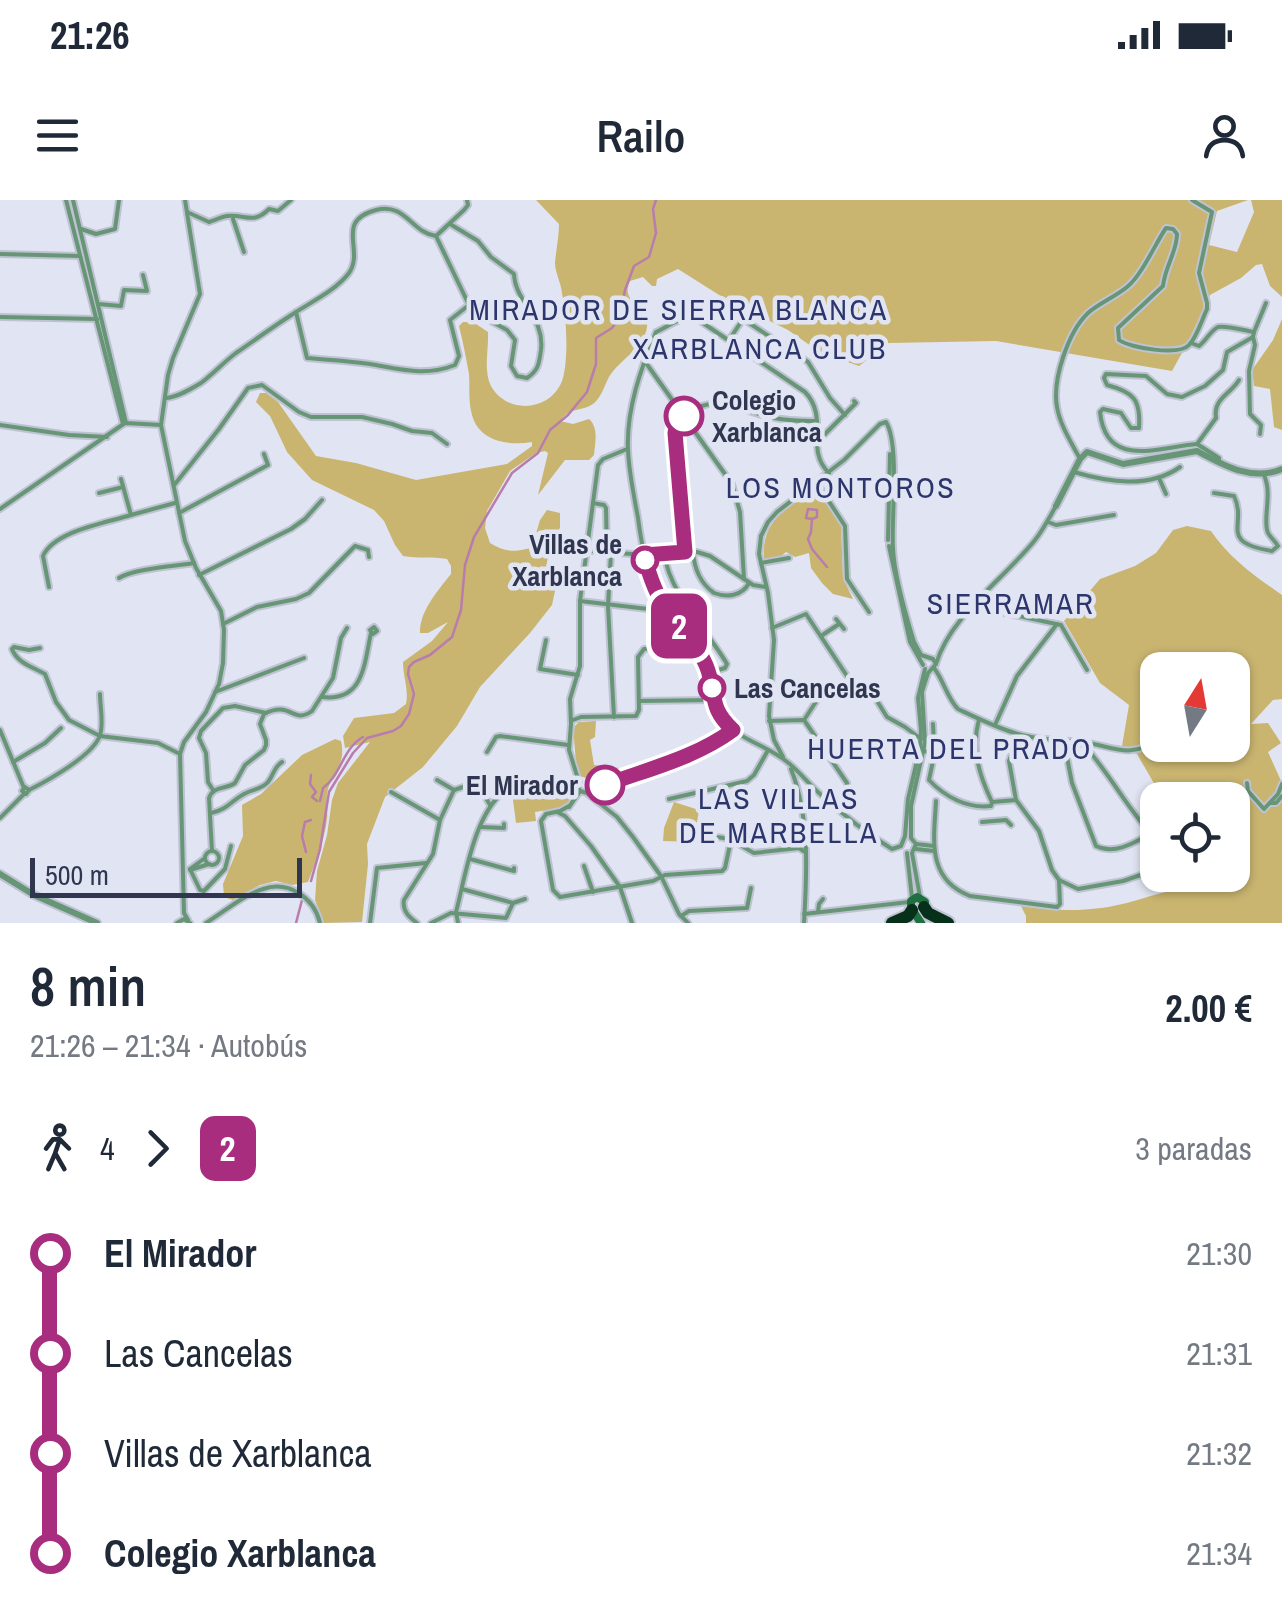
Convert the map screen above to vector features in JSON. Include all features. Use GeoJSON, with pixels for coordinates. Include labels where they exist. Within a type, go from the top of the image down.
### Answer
{"type":"FeatureCollection","features":[{"type":"Feature","properties":{"kind":"highway"},"geometry":{"type":"LineString","coordinates":[[892,923],[919,911],[948,923]]}},
{"type":"Feature","properties":{"kind":"street"},"geometry":{"type":"LineString","coordinates":[[68,200],[79,228],[99,319]]}},
{"type":"Feature","properties":{"kind":"street"},"geometry":{"type":"LineString","coordinates":[[68,200],[125,424]]}},
{"type":"Feature","properties":{"kind":"street"},"geometry":{"type":"LineString","coordinates":[[79,228],[96,234],[115,228],[119,200]]}},
{"type":"Feature","properties":{"kind":"street"},"geometry":{"type":"LineString","coordinates":[[184,921],[187,870],[180,754],[188,734],[206,712],[223,663],[222,611],[194,563],[178,514],[161,425],[173,358],[200,294],[185,200]]}},
{"type":"Feature","properties":{"kind":"street"},"geometry":{"type":"LineString","coordinates":[[187,212],[210,222],[232,217],[261,218],[270,209],[278,210],[291,200]]}},
{"type":"Feature","properties":{"kind":"street"},"geometry":{"type":"LineString","coordinates":[[436,236],[464,210],[467,200]]}},
{"type":"Feature","properties":{"kind":"street"},"geometry":{"type":"LineString","coordinates":[[1080,459],[1057,410],[1058,374],[1071,337],[1088,314],[1130,285],[1166,228],[1177,234],[1177,242],[1164,271],[1163,286],[1118,328],[1119,340],[1134,346],[1177,351],[1191,344],[1207,309],[1198,272],[1212,212],[1192,200]]}},
{"type":"Feature","properties":{"kind":"street"},"geometry":{"type":"LineString","coordinates":[[166,398],[201,382],[350,272],[352,230],[367,213],[384,208],[393,210],[406,216],[424,234],[436,236]]}},
{"type":"Feature","properties":{"kind":"street"},"geometry":{"type":"LineString","coordinates":[[232,217],[244,252]]}},
{"type":"Feature","properties":{"kind":"street"},"geometry":{"type":"LineString","coordinates":[[436,236],[471,310],[507,330],[515,340],[511,366],[517,376],[527,378],[534,374],[539,366],[543,336],[514,286],[514,274],[478,241],[450,224]]}},
{"type":"Feature","properties":{"kind":"street"},"geometry":{"type":"LineString","coordinates":[[0,254],[83,256]]}},
{"type":"Feature","properties":{"kind":"street"},"geometry":{"type":"LineString","coordinates":[[98,304],[121,306],[124,290],[147,291],[144,274]]}},
{"type":"Feature","properties":{"kind":"street"},"geometry":{"type":"LineString","coordinates":[[1260,434],[1261,425],[1250,414],[1249,370],[1254,335],[1266,304]]}},
{"type":"Feature","properties":{"kind":"street"},"geometry":{"type":"LineString","coordinates":[[296,312],[307,358],[438,372],[455,365],[459,356],[450,320],[469,305]]}},
{"type":"Feature","properties":{"kind":"street"},"geometry":{"type":"LineString","coordinates":[[0,316],[99,319]]}},
{"type":"Feature","properties":{"kind":"street"},"geometry":{"type":"LineString","coordinates":[[828,473],[819,462],[816,409],[810,396],[697,319],[687,317],[656,332],[641,372],[628,448],[644,555],[667,611],[695,645],[709,673],[717,712],[733,730],[785,760],[842,812],[892,849],[908,839],[912,800],[927,751],[922,695],[929,658]]}},
{"type":"Feature","properties":{"kind":"street"},"geometry":{"type":"LineString","coordinates":[[729,340],[743,319],[808,362],[845,415]]}},
{"type":"Feature","properties":{"kind":"street"},"geometry":{"type":"LineString","coordinates":[[1191,344],[1205,344],[1220,327],[1254,335]]}},
{"type":"Feature","properties":{"kind":"street"},"geometry":{"type":"LineString","coordinates":[[1219,464],[1219,458],[1197,444],[1135,451],[1114,444],[1100,419],[1102,408],[1121,413],[1131,428],[1139,428],[1140,423],[1134,397],[1129,391],[1106,385],[1106,374],[1146,376],[1166,394],[1182,397],[1214,378],[1225,367],[1227,352],[1254,335]]}},
{"type":"Feature","properties":{"kind":"street"},"geometry":{"type":"LineString","coordinates":[[646,365],[734,489],[747,581],[742,592],[714,593],[701,580],[693,552]]}},
{"type":"Feature","properties":{"kind":"street"},"geometry":{"type":"LineString","coordinates":[[1197,444],[1216,418],[1215,409],[1221,398],[1239,380]]}},
{"type":"Feature","properties":{"kind":"street"},"geometry":{"type":"LineString","coordinates":[[174,486],[248,388],[262,385],[311,417],[362,417],[412,432],[432,433],[446,444]]}},
{"type":"Feature","properties":{"kind":"street"},"geometry":{"type":"LineString","coordinates":[[817,440],[856,404],[854,401]]}},
{"type":"Feature","properties":{"kind":"street"},"geometry":{"type":"LineString","coordinates":[[685,552],[677,422],[709,403],[720,403],[766,417],[817,422]]}},
{"type":"Feature","properties":{"kind":"street"},"geometry":{"type":"LineString","coordinates":[[804,923],[804,816],[792,772],[778,750],[769,721],[774,640],[760,540],[771,518],[817,483],[880,424],[886,422],[890,428],[891,543],[910,642],[943,679],[952,703],[1019,735],[1125,751],[1140,748]]}},
{"type":"Feature","properties":{"kind":"street"},"geometry":{"type":"LineString","coordinates":[[0,509],[125,424],[161,425]]}},
{"type":"Feature","properties":{"kind":"street"},"geometry":{"type":"LineString","coordinates":[[0,425],[107,437]]}},
{"type":"Feature","properties":{"kind":"street"},"geometry":{"type":"LineString","coordinates":[[628,448],[600,462],[580,601],[580,666],[570,699],[568,745],[583,788],[617,817],[660,876],[684,920]]}},
{"type":"Feature","properties":{"kind":"street"},"geometry":{"type":"LineString","coordinates":[[804,914],[919,911],[913,850],[908,839],[908,799],[920,739],[918,693],[947,640],[1048,522],[1087,452],[1123,464],[1197,452],[1238,471],[1264,475],[1282,469]]}},
{"type":"Feature","properties":{"kind":"street"},"geometry":{"type":"LineString","coordinates":[[178,514],[268,466],[264,454]]}},
{"type":"Feature","properties":{"kind":"street"},"geometry":{"type":"LineString","coordinates":[[1074,472],[1122,482],[1159,478],[1180,467]]}},
{"type":"Feature","properties":{"kind":"street"},"geometry":{"type":"LineString","coordinates":[[1214,493],[1237,500],[1240,538],[1256,548],[1272,551],[1278,546],[1267,527],[1268,484],[1264,475]]}},
{"type":"Feature","properties":{"kind":"street"},"geometry":{"type":"LineString","coordinates":[[1159,478],[1166,494]]}},
{"type":"Feature","properties":{"kind":"street"},"geometry":{"type":"LineString","coordinates":[[120,479],[131,516]]}},
{"type":"Feature","properties":{"kind":"street"},"geometry":{"type":"LineString","coordinates":[[817,483],[844,526],[847,579],[869,612]]}},
{"type":"Feature","properties":{"kind":"street"},"geometry":{"type":"LineString","coordinates":[[99,493],[122,487]]}},
{"type":"Feature","properties":{"kind":"street"},"geometry":{"type":"LineString","coordinates":[[199,575],[292,529],[322,500]]}},
{"type":"Feature","properties":{"kind":"street"},"geometry":{"type":"LineString","coordinates":[[49,587],[43,556],[50,544],[66,535],[176,503]]}},
{"type":"Feature","properties":{"kind":"street"},"geometry":{"type":"LineString","coordinates":[[593,503],[606,508],[614,716]]}},
{"type":"Feature","properties":{"kind":"street"},"geometry":{"type":"LineString","coordinates":[[1048,522],[1056,525],[1114,515]]}},
{"type":"Feature","properties":{"kind":"street"},"geometry":{"type":"LineString","coordinates":[[891,543],[912,638],[919,652],[929,658]]}},
{"type":"Feature","properties":{"kind":"street"},"geometry":{"type":"LineString","coordinates":[[223,624],[258,608],[309,593],[356,546],[368,550],[369,557]]}},
{"type":"Feature","properties":{"kind":"street"},"geometry":{"type":"LineString","coordinates":[[569,549],[644,555],[693,552],[710,556],[747,581],[766,587]]}},
{"type":"Feature","properties":{"kind":"street"},"geometry":{"type":"LineString","coordinates":[[664,553],[677,593],[726,664],[725,668],[709,673]]}},
{"type":"Feature","properties":{"kind":"street"},"geometry":{"type":"LineString","coordinates":[[761,563],[789,558]]}},
{"type":"Feature","properties":{"kind":"street"},"geometry":{"type":"LineString","coordinates":[[119,578],[129,571],[194,563]]}},
{"type":"Feature","properties":{"kind":"street"},"geometry":{"type":"LineString","coordinates":[[981,598],[1004,613],[1061,625],[1087,670]]}},
{"type":"Feature","properties":{"kind":"street"},"geometry":{"type":"LineString","coordinates":[[580,601],[667,611]]}},
{"type":"Feature","properties":{"kind":"street"},"geometry":{"type":"LineString","coordinates":[[772,628],[805,614],[849,679],[872,693],[888,717],[920,739]]}},
{"type":"Feature","properties":{"kind":"street"},"geometry":{"type":"LineString","coordinates":[[821,636],[837,621],[844,630]]}},
{"type":"Feature","properties":{"kind":"street"},"geometry":{"type":"LineString","coordinates":[[995,725],[1018,676],[1057,624]]}},
{"type":"Feature","properties":{"kind":"street"},"geometry":{"type":"LineString","coordinates":[[214,790],[208,782],[201,731],[223,708],[266,713],[282,708],[299,716],[308,715],[333,678],[341,638],[348,628]]}},
{"type":"Feature","properties":{"kind":"street"},"geometry":{"type":"LineString","coordinates":[[322,698],[344,696],[354,689],[370,633]]}},
{"type":"Feature","properties":{"kind":"street"},"geometry":{"type":"LineString","coordinates":[[546,640],[540,669],[578,675]]}},
{"type":"Feature","properties":{"kind":"street"},"geometry":{"type":"LineString","coordinates":[[571,720],[581,716],[636,716],[640,701],[640,652],[644,648],[695,645]]}},
{"type":"Feature","properties":{"kind":"street"},"geometry":{"type":"LineString","coordinates":[[40,648],[12,649],[24,664],[45,674],[56,702],[69,720],[100,736],[158,743],[180,754]]}},
{"type":"Feature","properties":{"kind":"street"},"geometry":{"type":"LineString","coordinates":[[929,658],[939,654]]}},
{"type":"Feature","properties":{"kind":"street"},"geometry":{"type":"LineString","coordinates":[[215,692],[304,658]]}},
{"type":"Feature","properties":{"kind":"street"},"geometry":{"type":"LineString","coordinates":[[929,658],[929,667]]}},
{"type":"Feature","properties":{"kind":"street"},"geometry":{"type":"LineString","coordinates":[[804,720],[823,692],[842,688],[849,679]]}},
{"type":"Feature","properties":{"kind":"street"},"geometry":{"type":"LineString","coordinates":[[0,818],[26,791],[74,765],[100,736],[100,694]]}},
{"type":"Feature","properties":{"kind":"street"},"geometry":{"type":"LineString","coordinates":[[640,701],[714,700]]}},
{"type":"Feature","properties":{"kind":"street"},"geometry":{"type":"LineString","coordinates":[[212,852],[209,798],[214,790],[235,783],[245,764],[264,750],[266,740],[260,724],[266,713]]}},
{"type":"Feature","properties":{"kind":"street"},"geometry":{"type":"LineString","coordinates":[[979,719],[978,766],[995,810],[994,821]]}},
{"type":"Feature","properties":{"kind":"street"},"geometry":{"type":"LineString","coordinates":[[769,721],[804,720]]}},
{"type":"Feature","properties":{"kind":"street"},"geometry":{"type":"LineString","coordinates":[[804,720],[847,782],[848,796],[842,812]]}},
{"type":"Feature","properties":{"kind":"street"},"geometry":{"type":"LineString","coordinates":[[927,751],[934,744],[932,724]]}},
{"type":"Feature","properties":{"kind":"street"},"geometry":{"type":"LineString","coordinates":[[13,762],[61,728]]}},
{"type":"Feature","properties":{"kind":"street"},"geometry":{"type":"LineString","coordinates":[[0,730],[26,791]]}},
{"type":"Feature","properties":{"kind":"street"},"geometry":{"type":"LineString","coordinates":[[458,923],[456,912],[480,827],[490,806],[504,792],[520,783],[583,788],[605,785],[689,756],[733,730]]}},
{"type":"Feature","properties":{"kind":"street"},"geometry":{"type":"LineString","coordinates":[[1019,735],[1010,761],[1016,800],[1039,831],[1059,880],[1078,889],[1140,875]]}},
{"type":"Feature","properties":{"kind":"street"},"geometry":{"type":"LineString","coordinates":[[486,752],[500,736],[568,745]]}},
{"type":"Feature","properties":{"kind":"street"},"geometry":{"type":"LineString","coordinates":[[1064,742],[1072,782],[1096,846],[1106,851],[1140,842]]}},
{"type":"Feature","properties":{"kind":"street"},"geometry":{"type":"LineString","coordinates":[[1080,742],[1140,818]]}},
{"type":"Feature","properties":{"kind":"street"},"geometry":{"type":"LineString","coordinates":[[669,799],[747,781],[767,750]]}},
{"type":"Feature","properties":{"kind":"street"},"geometry":{"type":"LineString","coordinates":[[927,751],[934,756],[930,780],[950,799],[984,808],[1016,800]]}},
{"type":"Feature","properties":{"kind":"street"},"geometry":{"type":"LineString","coordinates":[[211,813],[224,810],[262,787],[282,762]]}},
{"type":"Feature","properties":{"kind":"street"},"geometry":{"type":"LineString","coordinates":[[437,780],[454,790]]}},
{"type":"Feature","properties":{"kind":"street"},"geometry":{"type":"LineString","coordinates":[[417,923],[408,917],[404,900],[433,854],[440,820],[454,790],[472,784],[483,792],[490,806]]}},
{"type":"Feature","properties":{"kind":"street"},"geometry":{"type":"LineString","coordinates":[[1250,793],[1262,808],[1271,802],[1282,784]]}},
{"type":"Feature","properties":{"kind":"street"},"geometry":{"type":"LineString","coordinates":[[565,816],[583,788]]}},
{"type":"Feature","properties":{"kind":"street"},"geometry":{"type":"LineString","coordinates":[[390,792],[440,820]]}},
{"type":"Feature","properties":{"kind":"street"},"geometry":{"type":"LineString","coordinates":[[1271,802],[1276,803],[1282,796]]}},
{"type":"Feature","properties":{"kind":"street"},"geometry":{"type":"LineString","coordinates":[[936,801],[934,848],[942,874],[950,884],[970,896],[1057,906],[1059,880]]}},
{"type":"Feature","properties":{"kind":"street"},"geometry":{"type":"LineString","coordinates":[[569,806],[546,814],[541,821],[553,890],[563,897],[660,876],[724,870],[731,840]]}},
{"type":"Feature","properties":{"kind":"street"},"geometry":{"type":"LineString","coordinates":[[557,812],[565,816],[620,887],[632,923]]}},
{"type":"Feature","properties":{"kind":"street"},"geometry":{"type":"LineString","coordinates":[[982,822],[1006,820],[1011,825]]}},
{"type":"Feature","properties":{"kind":"street"},"geometry":{"type":"LineString","coordinates":[[480,827],[504,828],[504,824]]}},
{"type":"Feature","properties":{"kind":"street"},"geometry":{"type":"LineString","coordinates":[[713,836],[740,842],[754,852],[800,848],[804,852]]}},
{"type":"Feature","properties":{"kind":"street"},"geometry":{"type":"LineString","coordinates":[[187,870],[204,891],[225,869],[231,846]]}},
{"type":"Feature","properties":{"kind":"street"},"geometry":{"type":"LineString","coordinates":[[901,846],[913,850],[934,848]]}},
{"type":"Feature","properties":{"kind":"street"},"geometry":{"type":"LineString","coordinates":[[187,870],[212,852]]}},
{"type":"Feature","properties":{"kind":"street"},"geometry":{"type":"LineString","coordinates":[[187,870],[214,865],[218,855],[212,852]]}},
{"type":"Feature","properties":{"kind":"street"},"geometry":{"type":"LineString","coordinates":[[205,858],[208,864]]}},
{"type":"Feature","properties":{"kind":"street"},"geometry":{"type":"LineString","coordinates":[[470,859],[514,872],[514,868]]}},
{"type":"Feature","properties":{"kind":"street"},"geometry":{"type":"LineString","coordinates":[[370,923],[376,868],[428,862]]}},
{"type":"Feature","properties":{"kind":"street"},"geometry":{"type":"LineString","coordinates":[[584,866],[593,892]]}},
{"type":"Feature","properties":{"kind":"street"},"geometry":{"type":"LineString","coordinates":[[0,874],[34,895],[96,923]]}},
{"type":"Feature","properties":{"kind":"street"},"geometry":{"type":"LineString","coordinates":[[206,923],[255,892],[276,886],[306,898],[320,923]]}},
{"type":"Feature","properties":{"kind":"street"},"geometry":{"type":"LineString","coordinates":[[684,920],[689,911],[747,908],[751,888]]}},
{"type":"Feature","properties":{"kind":"street"},"geometry":{"type":"LineString","coordinates":[[462,889],[513,903],[525,900]]}},
{"type":"Feature","properties":{"kind":"street"},"geometry":{"type":"LineString","coordinates":[[818,912],[824,899],[831,911]]}},
{"type":"Feature","properties":{"kind":"street"},"geometry":{"type":"LineString","coordinates":[[430,923],[456,912],[506,918],[513,903]]}},
{"type":"Feature","properties":{"kind":"shaded area"},"geometry":{"type":"Polygon","coordinates":[[[536,200],[1248,200],[1217,211],[1209,245],[1237,252],[1254,212],[1251,200],[1282,200],[1282,297],[1270,286],[1262,264],[1210,295],[1172,371],[996,341],[889,343],[859,366],[821,353],[788,330],[727,300],[678,269],[657,279],[656,286],[643,277],[630,281],[628,295],[647,319],[645,335],[609,377],[596,401],[568,413],[560,421],[573,424],[589,419],[595,431],[594,455],[589,460],[565,460],[538,495],[548,453],[536,453],[510,471],[487,511],[485,528],[490,543],[511,551],[532,547],[547,510],[560,513],[560,527],[546,569],[555,591],[552,605],[480,687],[457,726],[423,767],[385,797],[367,844],[362,922],[324,923],[315,900],[332,800],[338,783],[370,742],[345,748],[343,736],[354,718],[394,713],[406,704],[403,662],[432,641],[448,622],[420,633],[426,609],[451,574],[451,566],[447,559],[403,556],[374,510],[312,480],[287,452],[270,416],[256,402],[260,393],[266,393],[278,402],[316,456],[416,480],[507,464],[532,446],[532,442],[495,440],[476,424],[459,326],[473,322],[488,332],[489,380],[508,402],[530,406],[558,389],[565,369],[566,347],[566,323],[555,263],[559,224],[536,200]]]}},
{"type":"Feature","properties":{"kind":"shaded area"},"geometry":{"type":"Polygon","coordinates":[[[1282,319],[1282,430],[1274,427],[1270,389],[1254,386],[1252,370],[1282,319]]]}},
{"type":"Feature","properties":{"kind":"shaded area"},"geometry":{"type":"Polygon","coordinates":[[[816,488],[841,524],[843,578],[853,599],[833,594],[822,583],[811,568],[809,553],[795,557],[786,552],[764,560],[771,525],[816,488]]]}},
{"type":"Feature","properties":{"kind":"shaded area"},"geometry":{"type":"Polygon","coordinates":[[[1187,526],[1211,531],[1235,558],[1282,595],[1282,699],[1273,700],[1251,724],[1268,723],[1281,743],[1268,752],[1282,783],[1282,923],[1026,923],[1021,906],[1092,909],[1167,892],[1250,892],[1250,782],[1153,782],[1142,762],[1250,762],[1250,652],[1140,652],[1140,759],[1122,746],[1129,705],[1100,683],[1064,621],[1100,579],[1156,553],[1173,530],[1187,526]]]}},
{"type":"Feature","properties":{"kind":"shaded area"},"geometry":{"type":"Polygon","coordinates":[[[596,721],[595,737],[590,740],[594,765],[636,770],[590,785],[586,778],[577,775],[571,737],[579,722],[596,721]]]}},
{"type":"Feature","properties":{"kind":"shaded area"},"geometry":{"type":"Polygon","coordinates":[[[335,739],[341,741],[342,757],[329,787],[324,836],[308,882],[292,885],[276,881],[233,900],[224,897],[223,884],[243,836],[242,805],[261,794],[302,755],[335,739]]]}},
{"type":"Feature","properties":{"kind":"shaded area"},"geometry":{"type":"Polygon","coordinates":[[[527,788],[567,790],[570,801],[560,808],[535,812],[536,821],[516,823],[512,792],[527,788]]]}},
{"type":"Feature","properties":{"kind":"shaded area"},"geometry":{"type":"Polygon","coordinates":[[[674,802],[699,810],[694,842],[663,841],[674,802]]]}},
{"type":"Feature","properties":{"kind":"waterway"},"geometry":{"type":"LineString","coordinates":[[311,881],[329,792],[367,738],[393,731],[409,714],[414,694],[409,667],[452,637],[474,537],[512,473],[538,453],[550,430],[587,392],[596,364],[596,338],[619,318],[634,266],[649,257],[656,233],[656,200]]}},
{"type":"Feature","properties":{"kind":"waterway"},"geometry":{"type":"LineString","coordinates":[[812,519],[806,518],[808,509],[817,510],[808,539],[827,567]]}},
{"type":"Feature","properties":{"kind":"waterway"},"geometry":{"type":"LineString","coordinates":[[320,801],[323,788],[363,737]]}},
{"type":"Feature","properties":{"kind":"waterway"},"geometry":{"type":"LineString","coordinates":[[311,775],[310,784],[316,792],[312,797],[317,801]]}},
{"type":"Feature","properties":{"kind":"waterway"},"geometry":{"type":"LineString","coordinates":[[306,852],[302,836],[305,822],[311,820]]}},
{"type":"Feature","properties":{"kind":"waterway"},"geometry":{"type":"LineString","coordinates":[[296,923],[302,900]]}},
{"type":"Feature","properties":{"kind":"bus line","name":"2"},"geometry":{"type":"LineString","coordinates":[[605,785],[689,756],[733,730],[716,709],[704,660],[664,606],[644,555],[685,552],[675,433],[677,422],[684,416]]}},
{"type":"Feature","properties":{"kind":"place","name":"Colegio Xarblanca"},"geometry":{"type":"Point","coordinates":[684,416]}},
{"type":"Feature","properties":{"kind":"place","name":"Villas de Xarblanca"},"geometry":{"type":"Point","coordinates":[645,560]}},
{"type":"Feature","properties":{"kind":"place","name":"Las Cancelas"},"geometry":{"type":"Point","coordinates":[712,688]}},
{"type":"Feature","properties":{"kind":"place","name":"El Mirador"},"geometry":{"type":"Point","coordinates":[605,785]}},
{"type":"Feature","properties":{"kind":"district","name":"MIRADOR DE SIERRA BLANCA"},"geometry":{"type":"Point","coordinates":[679,310]}},
{"type":"Feature","properties":{"kind":"district","name":"XARBLANCA CLUB"},"geometry":{"type":"Point","coordinates":[760,349]}},
{"type":"Feature","properties":{"kind":"district","name":"LOS MONTOROS"},"geometry":{"type":"Point","coordinates":[841,488]}},
{"type":"Feature","properties":{"kind":"district","name":"SIERRAMAR"},"geometry":{"type":"Point","coordinates":[1011,604]}},
{"type":"Feature","properties":{"kind":"district","name":"HUERTA DEL PRADO"},"geometry":{"type":"Point","coordinates":[950,749]}},
{"type":"Feature","properties":{"kind":"district","name":"LAS VILLAS DE MARBELLA"},"geometry":{"type":"Point","coordinates":[779,816]}}]}
